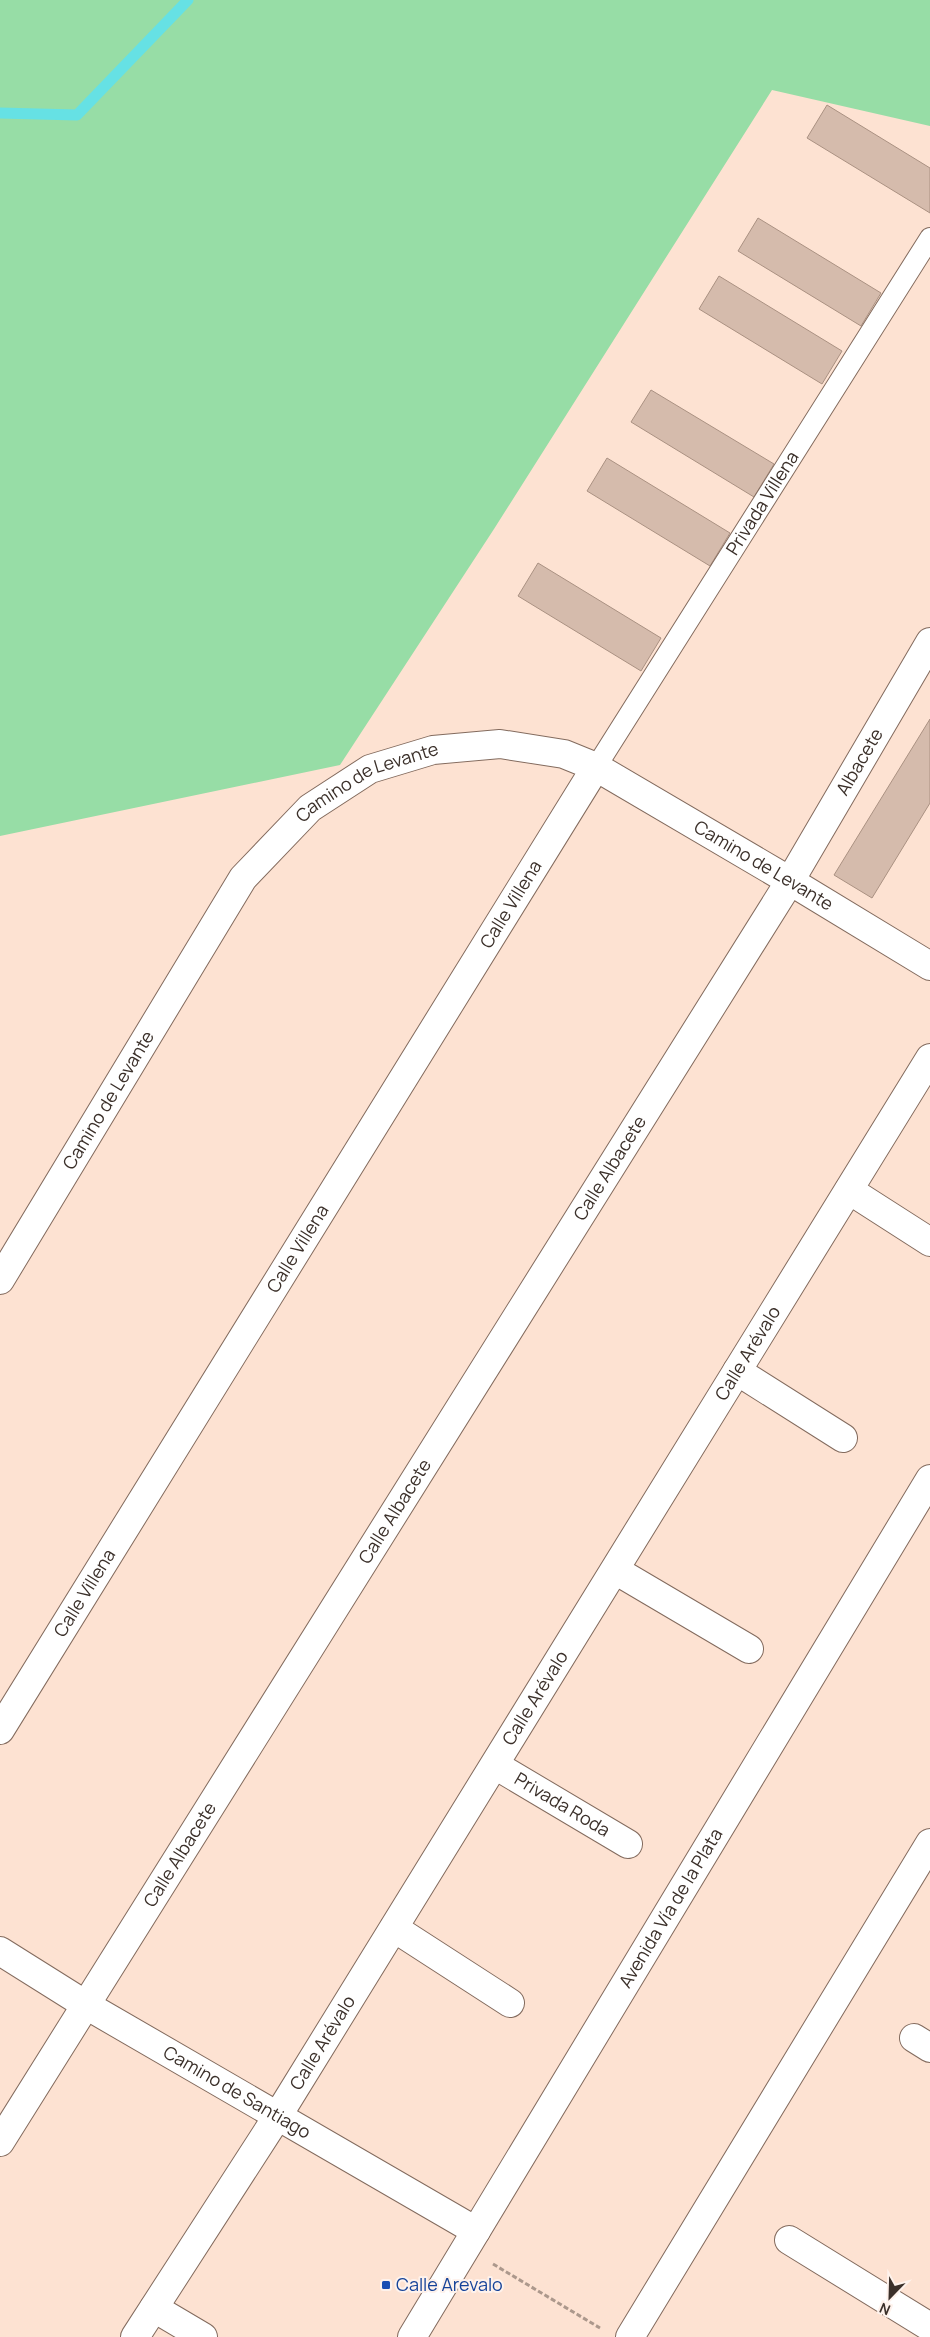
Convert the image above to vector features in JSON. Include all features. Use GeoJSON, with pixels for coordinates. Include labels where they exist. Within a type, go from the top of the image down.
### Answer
{"type":"FeatureCollection","features":[{"type":"Feature","properties":{"kind":"street","name":"Albacete"},"geometry":{"type":"LineString","coordinates":[[790,881],[930,642]]}},
{"type":"Feature","properties":{"kind":"street","name":"Camino de Levante"},"geometry":{"type":"LineString","coordinates":[[0,1280],[243,878],[310,808],[370,769],[433,750],[500,744],[564,754],[596,768],[790,881],[930,966]]}},
{"type":"Feature","properties":{"kind":"street","name":"Calle Villena"},"geometry":{"type":"LineString","coordinates":[[0,1730],[596,768]]}},
{"type":"Feature","properties":{"kind":"street","name":"Calle Albacete"},"geometry":{"type":"LineString","coordinates":[[0,2142],[790,881]]}},
{"type":"Feature","properties":{"kind":"street","name":"Calle Arévalo"},"geometry":{"type":"LineString","coordinates":[[135,2337],[277,2117],[930,1058]]}},
{"type":"Feature","properties":{"kind":"street"},"geometry":{"type":"LineString","coordinates":[[849,1190],[930,1242]]}},
{"type":"Feature","properties":{"kind":"street"},"geometry":{"type":"LineString","coordinates":[[737,1371],[844,1438]]}},
{"type":"Feature","properties":{"kind":"street","name":"Avenida Vía de la Plata"},"geometry":{"type":"LineString","coordinates":[[412,2337],[930,1480]]}},
{"type":"Feature","properties":{"kind":"street"},"geometry":{"type":"LineString","coordinates":[[615,1570],[749,1649]]}},
{"type":"Feature","properties":{"kind":"street","name":"Privada Roda"},"geometry":{"type":"LineString","coordinates":[[495,1765],[628,1844]]}},
{"type":"Feature","properties":{"kind":"street"},"geometry":{"type":"LineString","coordinates":[[619,2334],[930,1843]]}},
{"type":"Feature","properties":{"kind":"street"},"geometry":{"type":"LineString","coordinates":[[394,1928],[510,2003]]}},
{"type":"Feature","properties":{"kind":"street","name":"Camino de Santiago"},"geometry":{"type":"LineString","coordinates":[[0,1951],[86,2005],[277,2117],[471,2240]]}},
{"type":"Feature","properties":{"kind":"street"},"geometry":{"type":"LineString","coordinates":[[789,2240],[930,2327]]}},
{"type":"Feature","properties":{"kind":"street"},"geometry":{"type":"LineString","coordinates":[[154,2308],[203,2337]]}},
{"type":"Feature","properties":{"kind":"lane","name":"Privada Villena"},"geometry":{"type":"LineString","coordinates":[[596,768],[930,238]]}},
{"type":"Feature","properties":{"kind":"path"},"geometry":{"type":"LineString","coordinates":[[471,2240],[619,2334]]}},
{"type":"Feature","properties":{"kind":"green space"},"geometry":{"type":"Polygon","coordinates":[[[0,0],[930,0],[930,126],[772,90],[494,529],[340,765],[0,836],[0,0]]]}},
{"type":"Feature","properties":{"kind":"building"},"geometry":{"type":"Polygon","coordinates":[[[827,105],[930,168],[930,213],[807,138],[827,105]]]}},
{"type":"Feature","properties":{"kind":"building"},"geometry":{"type":"Polygon","coordinates":[[[758,218],[881,293],[861,326],[738,251],[758,218]]]}},
{"type":"Feature","properties":{"kind":"building"},"geometry":{"type":"Polygon","coordinates":[[[719,276],[842,351],[822,384],[699,309],[719,276]]]}},
{"type":"Feature","properties":{"kind":"building"},"geometry":{"type":"Polygon","coordinates":[[[651,390],[774,464],[754,497],[631,422],[651,390]]]}},
{"type":"Feature","properties":{"kind":"building"},"geometry":{"type":"Polygon","coordinates":[[[607,458],[730,533],[710,566],[587,491],[607,458]]]}},
{"type":"Feature","properties":{"kind":"building"},"geometry":{"type":"Polygon","coordinates":[[[538,563],[661,638],[641,671],[518,596],[538,563]]]}},
{"type":"Feature","properties":{"kind":"building"},"geometry":{"type":"Polygon","coordinates":[[[930,719],[930,803],[872,898],[834,875],[930,719]]]}},
{"type":"Feature","properties":{"kind":"waterway"},"geometry":{"type":"LineString","coordinates":[[0,113],[77,115],[188,0]]}},
{"type":"Feature","properties":{"kind":"place","name":"Calle Arevalo"},"geometry":{"type":"Point","coordinates":[386,2285]}}]}
